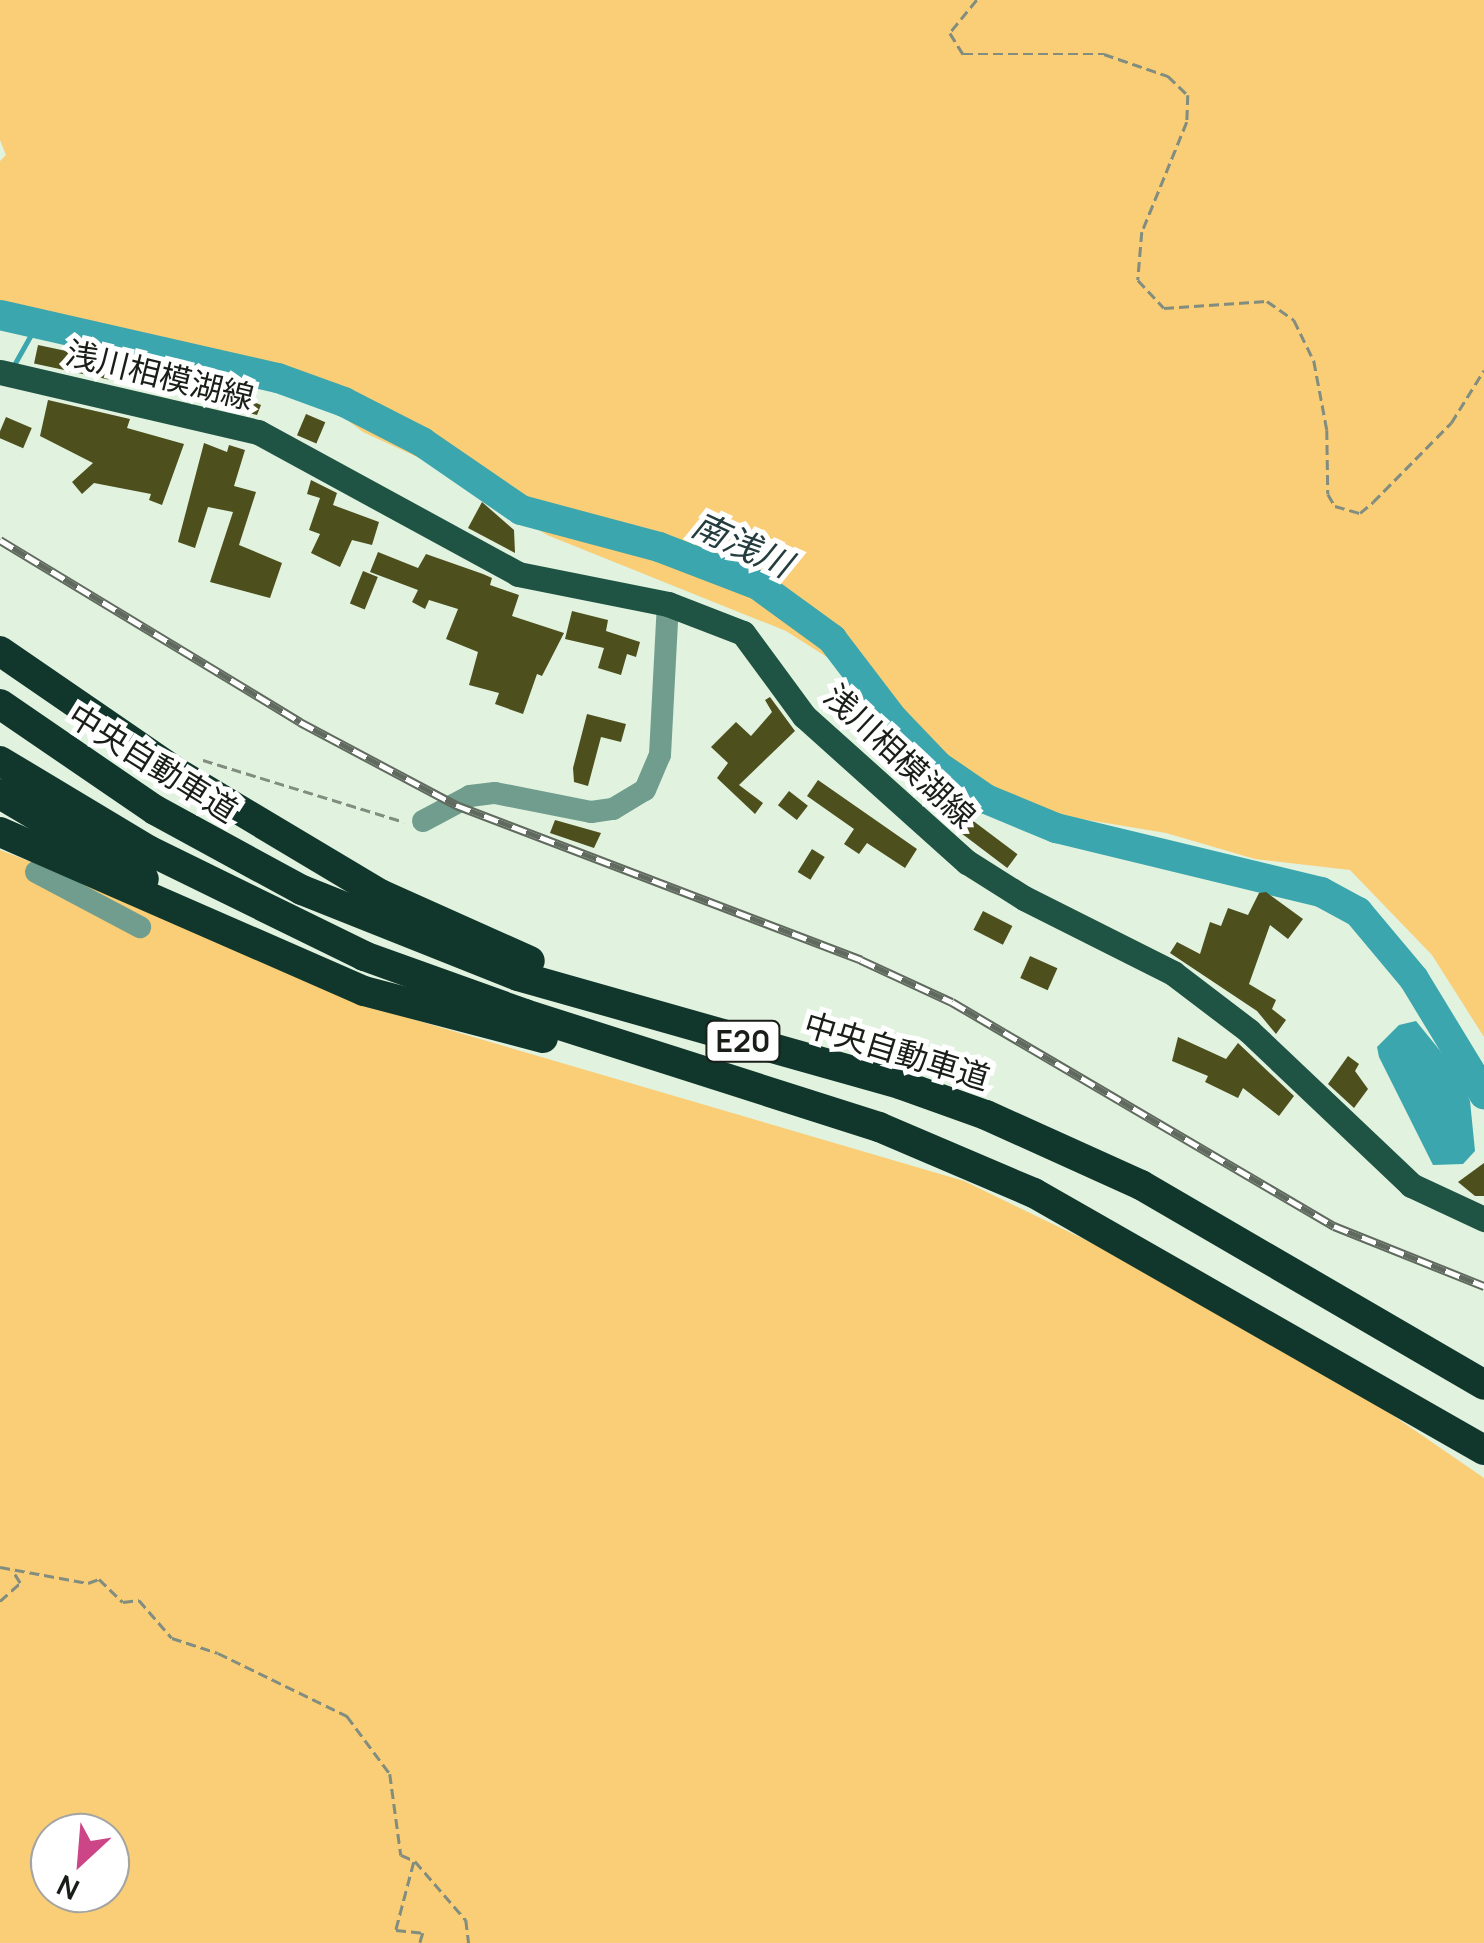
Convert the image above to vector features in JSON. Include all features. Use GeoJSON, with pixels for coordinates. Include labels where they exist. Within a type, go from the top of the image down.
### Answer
{"type":"FeatureCollection","features":[{"type":"Feature","properties":{"kind":"highway"},"geometry":{"type":"LineString","coordinates":[[0,652],[63,699]]}},
{"type":"Feature","properties":{"kind":"highway"},"geometry":{"type":"LineString","coordinates":[[0,665],[183,766],[421,914],[528,960],[822,1062]]}},
{"type":"Feature","properties":{"kind":"highway","name":"中央自動車道"},"geometry":{"type":"LineString","coordinates":[[0,704],[155,810],[379,924],[571,994],[822,1062],[986,1115],[1141,1185],[1484,1385]]}},
{"type":"Feature","properties":{"kind":"highway","name":"E20"},"geometry":{"type":"LineString","coordinates":[[0,761],[164,858],[364,956],[525,1014],[879,1127],[1111,1234],[1484,1450]]}},
{"type":"Feature","properties":{"kind":"highway"},"geometry":{"type":"LineString","coordinates":[[0,794],[282,955]]}},
{"type":"Feature","properties":{"kind":"highway"},"geometry":{"type":"LineString","coordinates":[[0,832],[398,1004],[879,1127]]}},
{"type":"Feature","properties":{"kind":"main road","name":"浅川相模湖線"},"geometry":{"type":"LineString","coordinates":[[0,372],[258,432],[518,574],[668,604],[743,632],[814,726],[967,862],[1024,898],[1173,972],[1249,1031],[1411,1185],[1484,1218]]}},
{"type":"Feature","properties":{"kind":"street"},"geometry":{"type":"LineString","coordinates":[[423,821],[470,796],[495,792],[591,812],[613,809],[646,790],[661,743],[668,604]]}},
{"type":"Feature","properties":{"kind":"street"},"geometry":{"type":"LineString","coordinates":[[36,872],[140,927]]}},
{"type":"Feature","properties":{"kind":"path"},"geometry":{"type":"LineString","coordinates":[[977,0],[950,33],[963,54],[1104,54],[1168,76],[1188,96],[1187,122],[1142,232],[1138,280],[1164,308],[1267,301],[1294,320],[1314,362],[1327,430],[1328,494],[1336,506],[1360,513],[1373,502],[1452,422],[1484,370]]}},
{"type":"Feature","properties":{"kind":"path"},"geometry":{"type":"LineString","coordinates":[[183,766],[222,760],[326,802],[423,821]]}},
{"type":"Feature","properties":{"kind":"path"},"geometry":{"type":"LineString","coordinates":[[0,1567],[88,1584],[98,1579],[123,1602],[139,1600],[172,1638],[218,1652],[346,1716],[390,1774],[401,1856],[415,1861],[466,1920],[469,1943]]}},
{"type":"Feature","properties":{"kind":"path"},"geometry":{"type":"LineString","coordinates":[[0,1601],[20,1583],[12,1568]]}},
{"type":"Feature","properties":{"kind":"path"},"geometry":{"type":"LineString","coordinates":[[415,1861],[396,1930],[423,1933],[420,1943]]}},
{"type":"Feature","properties":{"kind":"shaded area"},"geometry":{"type":"Polygon","coordinates":[[[0,0],[1484,0],[1484,1037],[1432,955],[1350,870],[1255,859],[1166,833],[1064,816],[959,774],[888,696],[786,631],[547,535],[430,463],[363,432],[283,371],[114,336],[0,302],[0,161],[6,155],[0,140],[0,0]]]}},
{"type":"Feature","properties":{"kind":"shaded area"},"geometry":{"type":"Polygon","coordinates":[[[0,850],[177,918],[371,1007],[964,1181],[1123,1258],[1375,1403],[1484,1478],[1484,1943],[0,1943],[0,850]]]}},
{"type":"Feature","properties":{"kind":"water"},"geometry":{"type":"Polygon","coordinates":[[[1416,1021],[1459,1074],[1470,1101],[1475,1151],[1463,1164],[1433,1165],[1379,1057],[1377,1047],[1399,1025],[1416,1021]]]}},
{"type":"Feature","properties":{"kind":"building"},"geometry":{"type":"Polygon","coordinates":[[[38,345],[112,361],[108,379],[34,364],[38,345]]]}},
{"type":"Feature","properties":{"kind":"building"},"geometry":{"type":"Polygon","coordinates":[[[232,394],[261,405],[257,415],[223,407],[232,394]]]}},
{"type":"Feature","properties":{"kind":"building"},"geometry":{"type":"Polygon","coordinates":[[[48,400],[130,419],[127,428],[184,444],[162,505],[149,500],[151,494],[94,483],[82,494],[72,482],[93,463],[40,436],[48,400]]]}},
{"type":"Feature","properties":{"kind":"building"},"geometry":{"type":"Polygon","coordinates":[[[306,414],[325,422],[316,443],[297,435],[306,414]]]}},
{"type":"Feature","properties":{"kind":"building"},"geometry":{"type":"Polygon","coordinates":[[[6,417],[32,428],[23,448],[0,438],[6,417]]]}},
{"type":"Feature","properties":{"kind":"building"},"geometry":{"type":"Polygon","coordinates":[[[204,443],[227,452],[229,445],[245,450],[234,486],[256,492],[239,545],[282,563],[270,598],[210,582],[233,512],[208,507],[195,548],[178,542],[204,443]]]}},
{"type":"Feature","properties":{"kind":"building"},"geometry":{"type":"Polygon","coordinates":[[[311,480],[337,493],[333,505],[379,522],[372,545],[352,540],[340,567],[311,553],[320,534],[309,530],[320,498],[307,494],[311,480]]]}},
{"type":"Feature","properties":{"kind":"building"},"geometry":{"type":"Polygon","coordinates":[[[482,502],[514,530],[515,553],[468,528],[482,502]]]}},
{"type":"Feature","properties":{"kind":"building"},"geometry":{"type":"Polygon","coordinates":[[[378,552],[418,568],[426,554],[483,574],[492,578],[490,585],[519,595],[512,616],[564,633],[542,676],[537,674],[523,714],[495,704],[499,693],[469,685],[478,652],[446,639],[458,609],[429,600],[425,609],[412,602],[418,590],[370,572],[378,552]]]}},
{"type":"Feature","properties":{"kind":"building"},"geometry":{"type":"Polygon","coordinates":[[[363,571],[378,577],[365,609],[350,603],[363,571]]]}},
{"type":"Feature","properties":{"kind":"building"},"geometry":{"type":"Polygon","coordinates":[[[572,611],[608,620],[606,631],[640,642],[636,657],[627,654],[621,675],[598,668],[604,648],[565,639],[572,611]]]}},
{"type":"Feature","properties":{"kind":"building"},"geometry":{"type":"Polygon","coordinates":[[[770,697],[795,731],[739,785],[763,803],[755,814],[717,778],[728,763],[711,747],[736,722],[751,736],[772,712],[765,700],[770,697]]]}},
{"type":"Feature","properties":{"kind":"building"},"geometry":{"type":"Polygon","coordinates":[[[587,714],[626,724],[621,742],[601,737],[588,786],[574,782],[573,768],[587,714]]]}},
{"type":"Feature","properties":{"kind":"building"},"geometry":{"type":"Polygon","coordinates":[[[818,780],[917,849],[905,868],[867,843],[859,854],[844,844],[854,829],[807,796],[818,780]]]}},
{"type":"Feature","properties":{"kind":"building"},"geometry":{"type":"Polygon","coordinates":[[[789,791],[808,806],[797,820],[778,805],[789,791]]]}},
{"type":"Feature","properties":{"kind":"building"},"geometry":{"type":"Polygon","coordinates":[[[960,811],[1018,854],[1007,868],[950,825],[960,811]]]}},
{"type":"Feature","properties":{"kind":"building"},"geometry":{"type":"Polygon","coordinates":[[[555,820],[601,833],[594,848],[550,833],[555,820]]]}},
{"type":"Feature","properties":{"kind":"building"},"geometry":{"type":"Polygon","coordinates":[[[812,849],[825,857],[810,880],[798,872],[812,849]]]}},
{"type":"Feature","properties":{"kind":"building"},"geometry":{"type":"Polygon","coordinates":[[[1266,892],[1303,919],[1288,939],[1270,925],[1249,984],[1276,1000],[1272,1009],[1286,1020],[1276,1034],[1257,1011],[1170,953],[1177,942],[1200,954],[1210,922],[1221,926],[1228,908],[1248,915],[1259,893],[1266,892]]]}},
{"type":"Feature","properties":{"kind":"building"},"geometry":{"type":"Polygon","coordinates":[[[983,911],[1012,926],[1003,945],[973,930],[983,911]]]}},
{"type":"Feature","properties":{"kind":"building"},"geometry":{"type":"Polygon","coordinates":[[[1030,956],[1057,968],[1048,990],[1020,978],[1030,956]]]}},
{"type":"Feature","properties":{"kind":"building"},"geometry":{"type":"Polygon","coordinates":[[[1178,1037],[1226,1059],[1238,1043],[1294,1096],[1279,1116],[1243,1088],[1238,1098],[1205,1082],[1208,1076],[1172,1061],[1178,1037]]]}},
{"type":"Feature","properties":{"kind":"building"},"geometry":{"type":"Polygon","coordinates":[[[1348,1056],[1359,1064],[1355,1071],[1368,1089],[1354,1108],[1328,1084],[1348,1056]]]}},
{"type":"Feature","properties":{"kind":"building"},"geometry":{"type":"Polygon","coordinates":[[[1484,1163],[1484,1196],[1475,1196],[1458,1182],[1484,1163]]]}},
{"type":"Feature","properties":{"kind":"waterway","name":"南浅川"},"geometry":{"type":"LineString","coordinates":[[0,315],[278,378],[344,402],[422,442],[521,510],[659,547],[758,585],[832,639],[893,719],[938,766],[986,799],[1056,828],[1321,892],[1358,912],[1414,979],[1484,1094]]}},
{"type":"Feature","properties":{"kind":"waterway"},"geometry":{"type":"LineString","coordinates":[[15,363],[37,324]]}},
{"type":"Feature","properties":{"kind":"railway"},"geometry":{"type":"LineString","coordinates":[[0,540],[300,722],[456,805],[861,960],[952,1002],[1334,1226],[1484,1286]]}}]}
